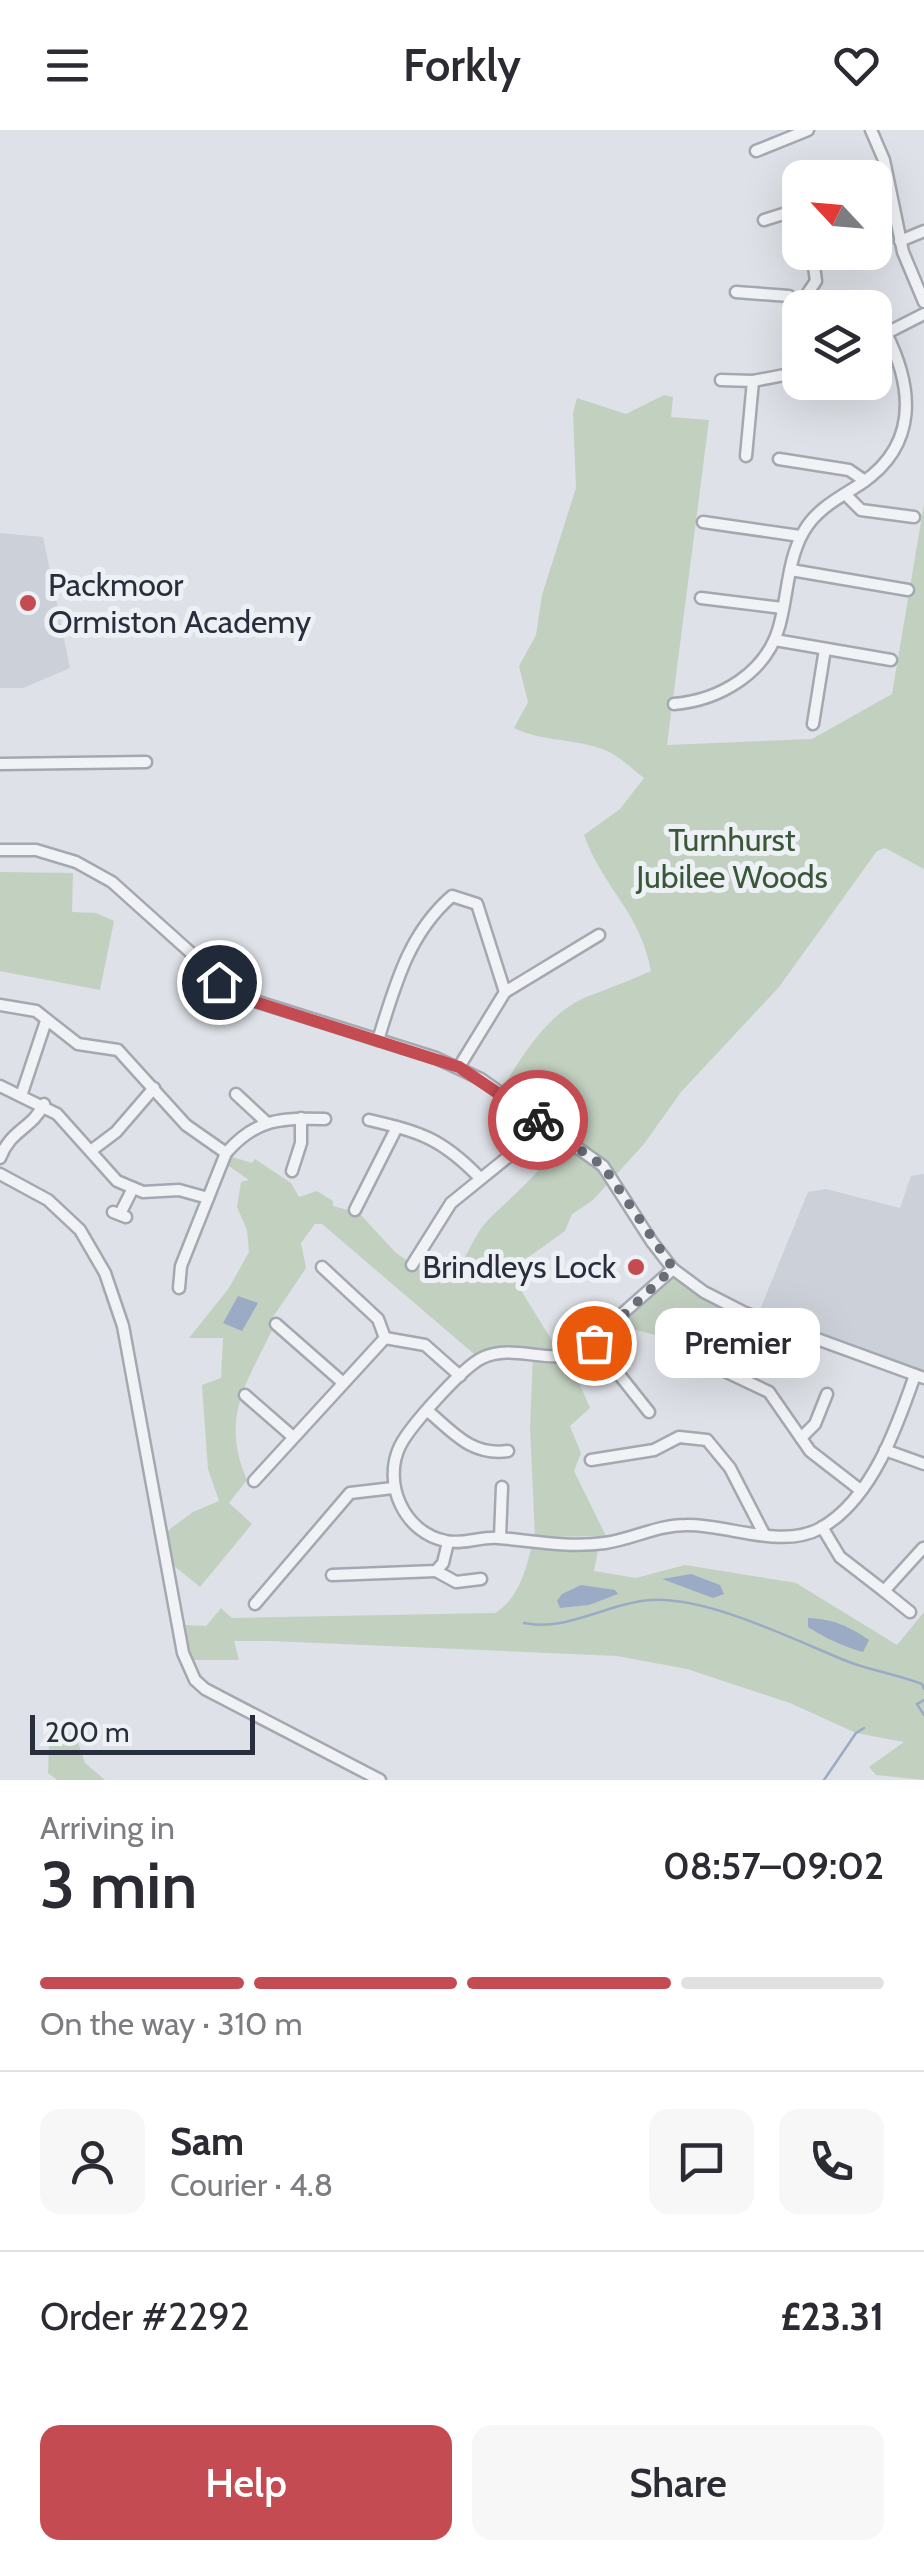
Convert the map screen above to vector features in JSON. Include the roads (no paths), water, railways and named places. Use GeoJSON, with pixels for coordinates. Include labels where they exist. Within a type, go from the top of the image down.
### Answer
{"type":"FeatureCollection","features":[{"type":"Feature","properties":{"kind":"street"},"geometry":{"type":"LineString","coordinates":[[762,145],[808,130]]}},
{"type":"Feature","properties":{"kind":"street"},"geometry":{"type":"LineString","coordinates":[[871,130],[884,160],[900,242],[924,302]]}},
{"type":"Feature","properties":{"kind":"street"},"geometry":{"type":"LineString","coordinates":[[761,223],[782,219]]}},
{"type":"Feature","properties":{"kind":"street"},"geometry":{"type":"LineString","coordinates":[[900,242],[924,231]]}},
{"type":"Feature","properties":{"kind":"street"},"geometry":{"type":"LineString","coordinates":[[740,296],[782,296]]}},
{"type":"Feature","properties":{"kind":"street"},"geometry":{"type":"LineString","coordinates":[[892,330],[924,314]]}},
{"type":"Feature","properties":{"kind":"street"},"geometry":{"type":"LineString","coordinates":[[674,704],[704,699],[738,682],[774,640],[800,536],[815,514],[865,480],[894,448],[909,394],[892,359]]}},
{"type":"Feature","properties":{"kind":"street"},"geometry":{"type":"LineString","coordinates":[[721,380],[782,375]]}},
{"type":"Feature","properties":{"kind":"street"},"geometry":{"type":"LineString","coordinates":[[746,456],[753,380]]}},
{"type":"Feature","properties":{"kind":"street"},"geometry":{"type":"LineString","coordinates":[[909,394],[924,392]]}},
{"type":"Feature","properties":{"kind":"street"},"geometry":{"type":"LineString","coordinates":[[778,460],[793,458],[849,470],[865,480]]}},
{"type":"Feature","properties":{"kind":"street"},"geometry":{"type":"LineString","coordinates":[[845,494],[861,510],[900,511],[914,517]]}},
{"type":"Feature","properties":{"kind":"street"},"geometry":{"type":"LineString","coordinates":[[703,522],[800,536]]}},
{"type":"Feature","properties":{"kind":"street"},"geometry":{"type":"LineString","coordinates":[[790,570],[908,590]]}},
{"type":"Feature","properties":{"kind":"street"},"geometry":{"type":"LineString","coordinates":[[706,601],[782,608]]}},
{"type":"Feature","properties":{"kind":"street"},"geometry":{"type":"LineString","coordinates":[[774,640],[891,660]]}},
{"type":"Feature","properties":{"kind":"street"},"geometry":{"type":"LineString","coordinates":[[811,715],[825,649]]}},
{"type":"Feature","properties":{"kind":"street"},"geometry":{"type":"LineString","coordinates":[[0,764],[146,762]]}},
{"type":"Feature","properties":{"kind":"street"},"geometry":{"type":"LineString","coordinates":[[0,850],[36,850],[76,862],[138,904],[239,996],[459,1067],[603,1166],[673,1268],[743,1312],[920,1377],[885,1450],[859,1489],[822,1527],[780,1537],[683,1524],[607,1543],[560,1544],[500,1538],[448,1542],[415,1524],[393,1488],[398,1450],[460,1376],[494,1354],[563,1357],[594,1343],[673,1268]]}},
{"type":"Feature","properties":{"kind":"street"},"geometry":{"type":"LineString","coordinates":[[378,1040],[403,960],[432,913],[452,896],[467,897],[478,904],[505,992]]}},
{"type":"Feature","properties":{"kind":"street"},"geometry":{"type":"LineString","coordinates":[[459,1067],[505,992],[599,935]]}},
{"type":"Feature","properties":{"kind":"street"},"geometry":{"type":"LineString","coordinates":[[0,1005],[20,1005],[78,1044],[118,1050],[186,1125],[226,1152]]}},
{"type":"Feature","properties":{"kind":"street"},"geometry":{"type":"LineString","coordinates":[[22,1096],[46,1020]]}},
{"type":"Feature","properties":{"kind":"street"},"geometry":{"type":"LineString","coordinates":[[0,1086],[44,1104],[92,1150],[117,1181],[148,1193],[179,1190],[208,1198]]}},
{"type":"Feature","properties":{"kind":"street"},"geometry":{"type":"LineString","coordinates":[[92,1150],[116,1132],[154,1088]]}},
{"type":"Feature","properties":{"kind":"street"},"geometry":{"type":"LineString","coordinates":[[242,1093],[266,1121]]}},
{"type":"Feature","properties":{"kind":"street"},"geometry":{"type":"LineString","coordinates":[[0,1158],[8,1136],[38,1118],[44,1104]]}},
{"type":"Feature","properties":{"kind":"street"},"geometry":{"type":"LineString","coordinates":[[292,1170],[301,1143],[301,1118]]}},
{"type":"Feature","properties":{"kind":"street"},"geometry":{"type":"LineString","coordinates":[[412,1265],[433,1226],[479,1177],[514,1152],[535,1118]]}},
{"type":"Feature","properties":{"kind":"street"},"geometry":{"type":"LineString","coordinates":[[180,1288],[176,1273],[226,1152],[266,1121],[325,1119]]}},
{"type":"Feature","properties":{"kind":"street"},"geometry":{"type":"LineString","coordinates":[[368,1120],[425,1134],[450,1147],[479,1177]]}},
{"type":"Feature","properties":{"kind":"street"},"geometry":{"type":"LineString","coordinates":[[355,1210],[397,1127]]}},
{"type":"Feature","properties":{"kind":"street"},"geometry":{"type":"LineString","coordinates":[[0,1174],[59,1210],[80,1230],[106,1272],[123,1326],[183,1652],[195,1680],[205,1689],[380,1780]]}},
{"type":"Feature","properties":{"kind":"street"},"geometry":{"type":"LineString","coordinates":[[120,1213],[133,1188]]}},
{"type":"Feature","properties":{"kind":"street"},"geometry":{"type":"LineString","coordinates":[[322,1267],[378,1319],[385,1338]]}},
{"type":"Feature","properties":{"kind":"street"},"geometry":{"type":"LineString","coordinates":[[276,1324],[341,1381]]}},
{"type":"Feature","properties":{"kind":"street"},"geometry":{"type":"LineString","coordinates":[[254,1481],[341,1381],[385,1338],[410,1339],[425,1345],[460,1376]]}},
{"type":"Feature","properties":{"kind":"street"},"geometry":{"type":"LineString","coordinates":[[594,1343],[649,1412]]}},
{"type":"Feature","properties":{"kind":"street"},"geometry":{"type":"LineString","coordinates":[[696,1350],[769,1392],[821,1463],[859,1489]]}},
{"type":"Feature","properties":{"kind":"street"},"geometry":{"type":"LineString","coordinates":[[245,1394],[292,1436]]}},
{"type":"Feature","properties":{"kind":"street"},"geometry":{"type":"LineString","coordinates":[[801,1438],[815,1424],[827,1394]]}},
{"type":"Feature","properties":{"kind":"street"},"geometry":{"type":"LineString","coordinates":[[429,1412],[473,1449],[490,1454],[508,1452]]}},
{"type":"Feature","properties":{"kind":"street"},"geometry":{"type":"LineString","coordinates":[[591,1460],[654,1450],[679,1437],[707,1440],[730,1468],[764,1534]]}},
{"type":"Feature","properties":{"kind":"street"},"geometry":{"type":"LineString","coordinates":[[885,1450],[924,1464]]}},
{"type":"Feature","properties":{"kind":"street"},"geometry":{"type":"LineString","coordinates":[[500,1538],[502,1486]]}},
{"type":"Feature","properties":{"kind":"street"},"geometry":{"type":"LineString","coordinates":[[254,1604],[350,1493],[393,1488]]}},
{"type":"Feature","properties":{"kind":"street"},"geometry":{"type":"LineString","coordinates":[[822,1527],[840,1557],[910,1612]]}},
{"type":"Feature","properties":{"kind":"street"},"geometry":{"type":"LineString","coordinates":[[436,1571],[446,1557],[448,1542]]}},
{"type":"Feature","properties":{"kind":"street"},"geometry":{"type":"LineString","coordinates":[[884,1591],[923,1548]]}},
{"type":"Feature","properties":{"kind":"street"},"geometry":{"type":"LineString","coordinates":[[332,1576],[436,1571],[456,1582],[481,1579]]}},
{"type":"Feature","properties":{"kind":"water"},"geometry":{"type":"Polygon","coordinates":[[[238,1296],[258,1303],[242,1331],[223,1323],[238,1296]]]}},
{"type":"Feature","properties":{"kind":"water"},"geometry":{"type":"Polygon","coordinates":[[[691,1574],[720,1585],[724,1594],[713,1598],[662,1579],[691,1574]]]}},
{"type":"Feature","properties":{"kind":"water"},"geometry":{"type":"Polygon","coordinates":[[[581,1585],[615,1590],[618,1594],[589,1605],[560,1608],[557,1601],[562,1594],[581,1585]]]}},
{"type":"Feature","properties":{"kind":"water"},"geometry":{"type":"Polygon","coordinates":[[[808,1618],[840,1624],[869,1640],[863,1652],[849,1648],[808,1627],[808,1618]]]}},
{"type":"Feature","properties":{"kind":"waterway"},"geometry":{"type":"LineString","coordinates":[[524,1623],[556,1624],[651,1600],[699,1605],[849,1662],[922,1684],[924,1689]]}},
{"type":"Feature","properties":{"kind":"waterway"},"geometry":{"type":"LineString","coordinates":[[924,1700],[917,1704],[924,1715]]}},
{"type":"Feature","properties":{"kind":"waterway"},"geometry":{"type":"LineString","coordinates":[[824,1780],[856,1733],[864,1728]]}},
{"type":"Feature","properties":{"kind":"place","name":"Packmoor Ormiston Academy"},"geometry":{"type":"Point","coordinates":[28,603]}},
{"type":"Feature","properties":{"kind":"place","name":"Brindleys Lock"},"geometry":{"type":"Point","coordinates":[636,1267]}},
{"type":"Feature","properties":{"kind":"place","name":"Premier"},"geometry":{"type":"Point","coordinates":[594,1343]}},
{"type":"Feature","properties":{"kind":"park label","name":"Turnhurst Jubilee Woods"},"geometry":{"type":"Point","coordinates":[732,858]}}]}
